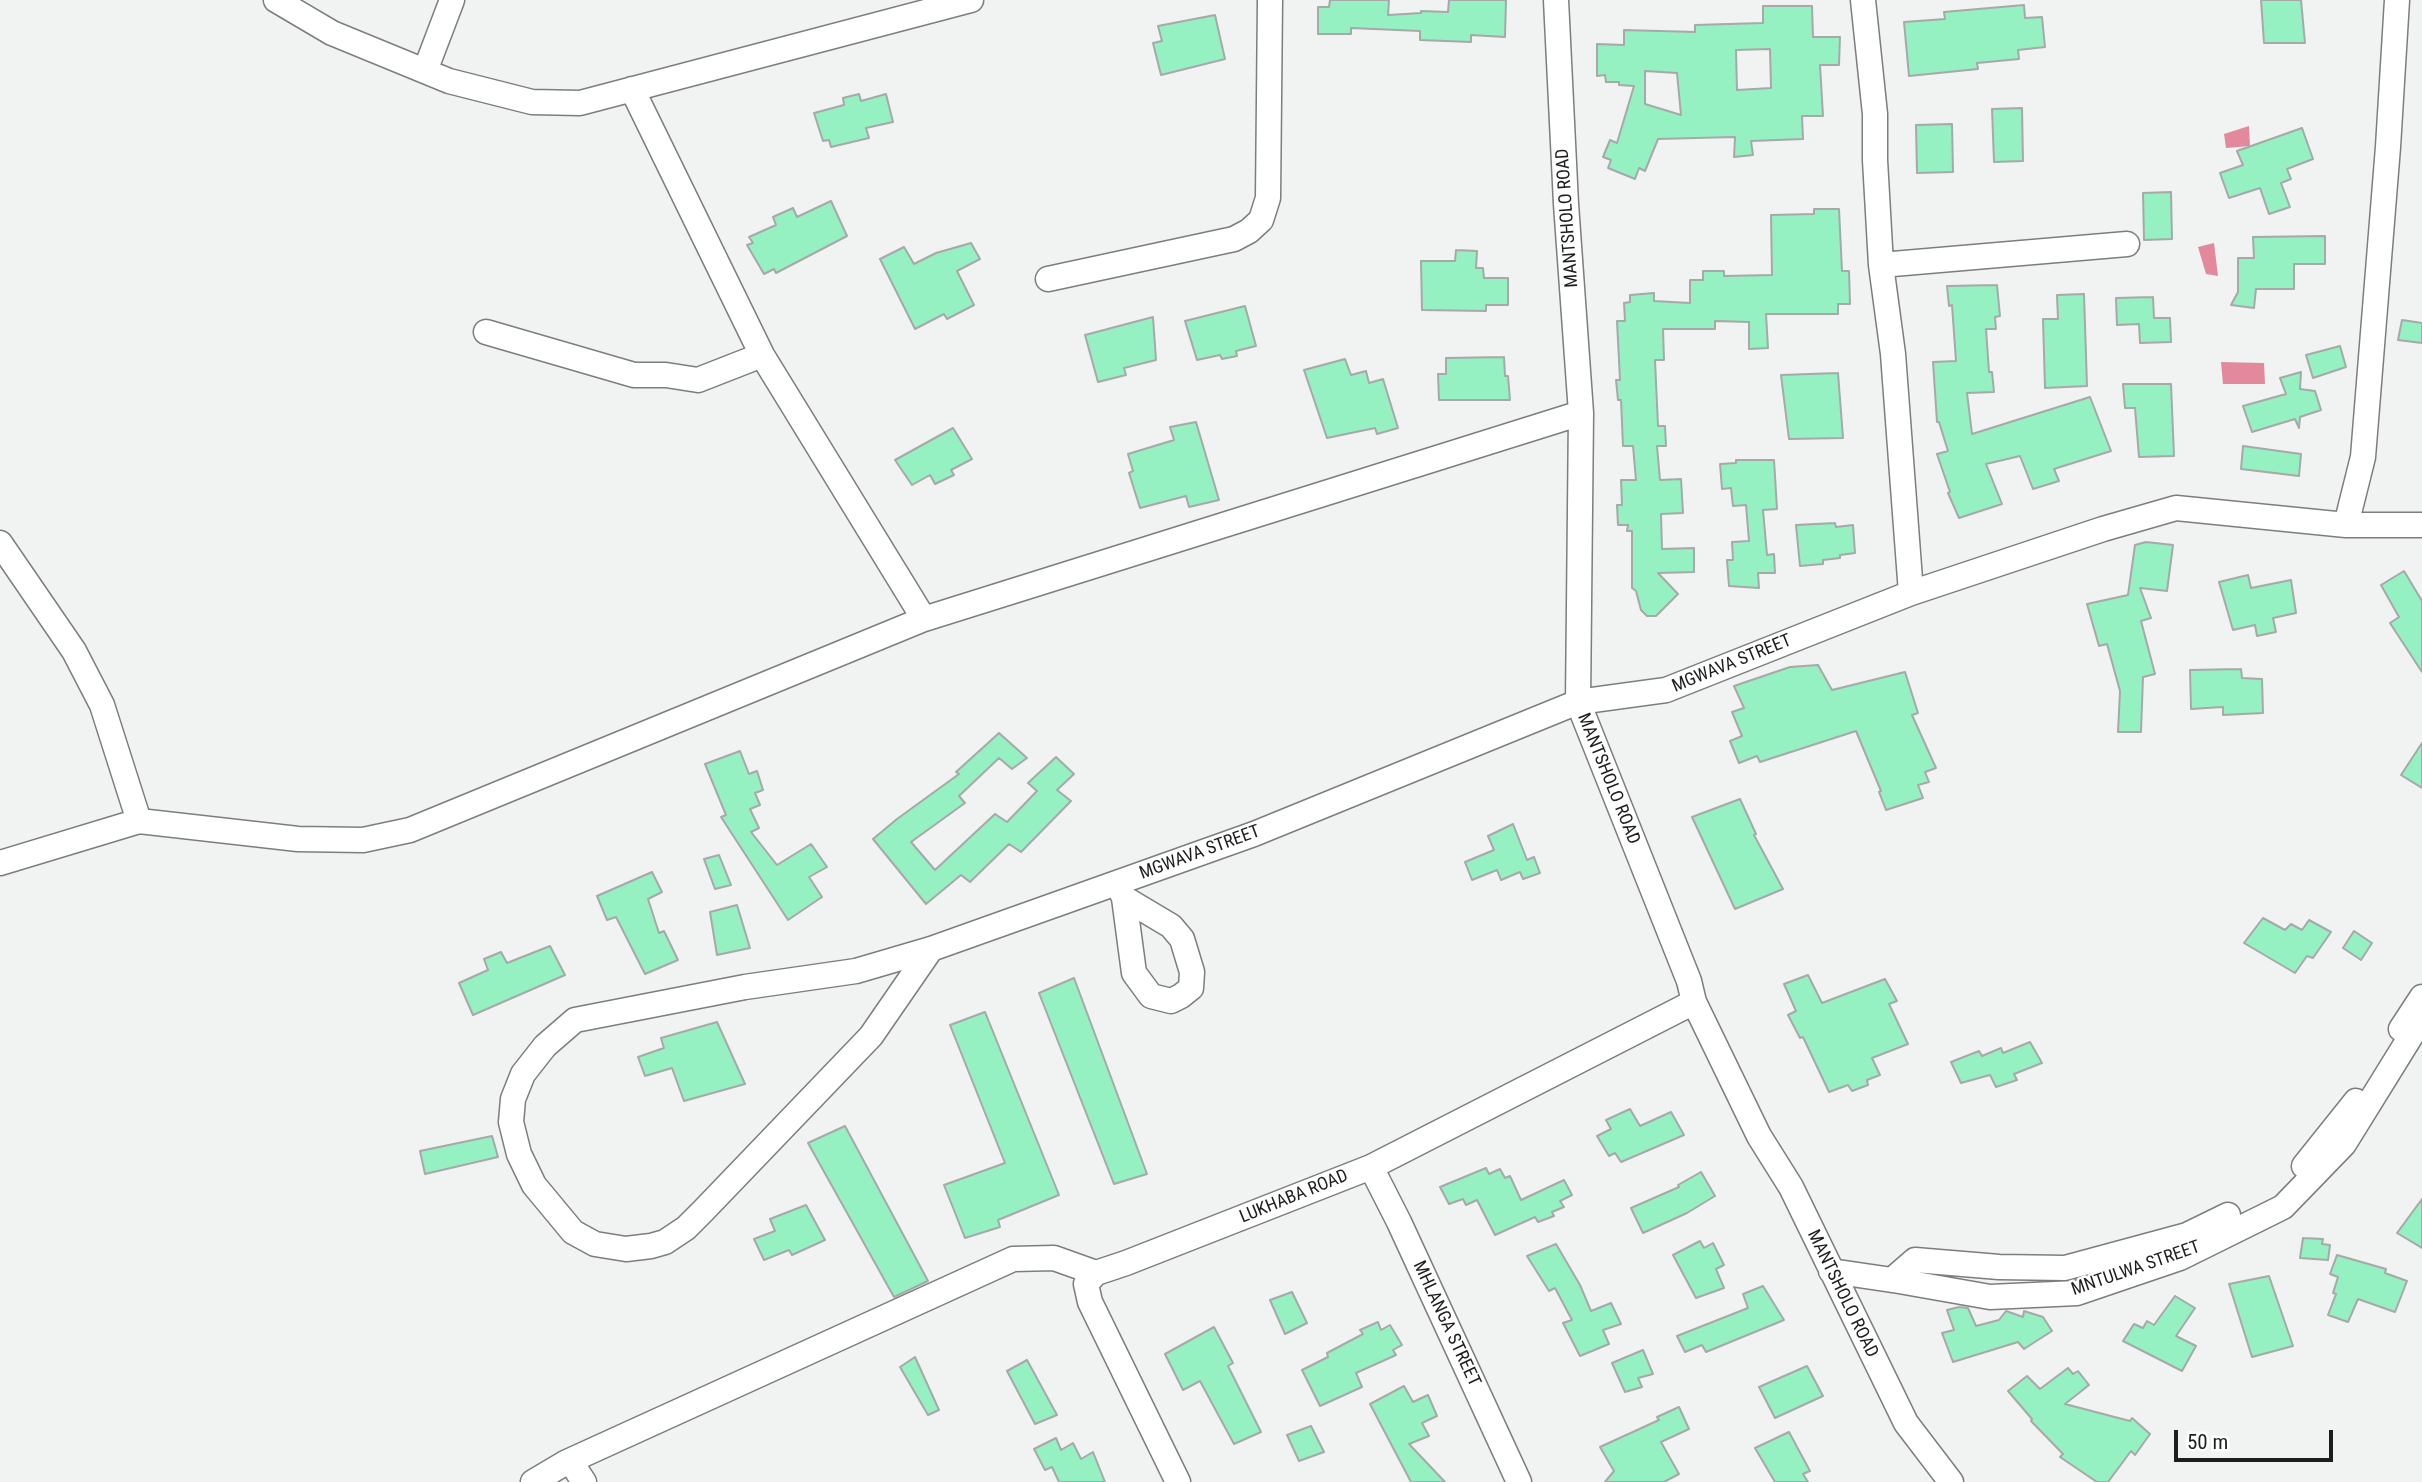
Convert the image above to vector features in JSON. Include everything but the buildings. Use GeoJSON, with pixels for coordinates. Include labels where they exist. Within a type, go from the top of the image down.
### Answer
{"type":"FeatureCollection","features":[{"type":"Feature","properties":{"kind":"street"},"geometry":{"type":"LineString","coordinates":[[276,0],[332,33],[449,81],[532,102],[580,103],[971,0]]}},
{"type":"Feature","properties":{"kind":"street"},"geometry":{"type":"LineString","coordinates":[[425,71],[452,0]]}},
{"type":"Feature","properties":{"kind":"street"},"geometry":{"type":"LineString","coordinates":[[1048,279],[1234,239],[1250,231],[1261,220],[1268,198],[1270,0]]}},
{"type":"Feature","properties":{"kind":"street","name":"MANTSHOLO ROAD"},"geometry":{"type":"LineString","coordinates":[[1556,0],[1566,204],[1581,413],[1578,702],[1689,981],[1694,1002],[1759,1136],[1791,1187],[1906,1423],[1951,1482]]}},
{"type":"Feature","properties":{"kind":"street"},"geometry":{"type":"LineString","coordinates":[[1863,0],[1875,114],[1881,265],[1893,354],[1911,593]]}},
{"type":"Feature","properties":{"kind":"street"},"geometry":{"type":"LineString","coordinates":[[2346,525],[2363,457],[2397,0]]}},
{"type":"Feature","properties":{"kind":"street"},"geometry":{"type":"LineString","coordinates":[[632,89],[762,355],[924,619]]}},
{"type":"Feature","properties":{"kind":"street"},"geometry":{"type":"LineString","coordinates":[[1881,265],[2127,244]]}},
{"type":"Feature","properties":{"kind":"street"},"geometry":{"type":"LineString","coordinates":[[486,332],[634,375],[666,375],[698,380],[762,355]]}},
{"type":"Feature","properties":{"kind":"street"},"geometry":{"type":"LineString","coordinates":[[0,863],[139,821],[298,839],[363,840],[410,830],[924,619],[1581,413]]}},
{"type":"Feature","properties":{"kind":"street","name":"MGWAVA STREET"},"geometry":{"type":"LineString","coordinates":[[931,949],[871,1036],[686,1228],[665,1242],[650,1247],[626,1249],[595,1244],[573,1232],[534,1185],[519,1154],[511,1122],[513,1099],[523,1074],[545,1045],[575,1020],[745,988],[856,971],[1121,891],[1578,702],[1666,690],[1911,593],[2103,529],[2176,508],[2346,525],[2422,525]]}},
{"type":"Feature","properties":{"kind":"street"},"geometry":{"type":"LineString","coordinates":[[0,543],[74,651],[102,705],[139,821]]}},
{"type":"Feature","properties":{"kind":"street"},"geometry":{"type":"LineString","coordinates":[[1892,1280],[1915,1260],[1999,1267],[2065,1268],[2187,1235],[2286,1188],[2358,1098],[2422,997]]}},
{"type":"Feature","properties":{"kind":"street","name":"LUKHABA ROAD"},"geometry":{"type":"LineString","coordinates":[[1096,1273],[1371,1167],[1694,1002]]}},
{"type":"Feature","properties":{"kind":"street","name":"MNTULWA STREET"},"geometry":{"type":"LineString","coordinates":[[1831,1271],[1990,1297],[2077,1293],[2180,1258],[2283,1207],[2344,1144],[2422,1018]]}},
{"type":"Feature","properties":{"kind":"street","name":"MHLANGA STREET"},"geometry":{"type":"LineString","coordinates":[[1371,1167],[1519,1482]]}},
{"type":"Feature","properties":{"kind":"street"},"geometry":{"type":"LineString","coordinates":[[533,1482],[570,1472],[1013,1259],[1054,1258],[1096,1273],[1086,1284],[1090,1302],[1178,1482]]}},
{"type":"Feature","properties":{"kind":"shaded area"},"geometry":{"type":"Polygon","coordinates":[[[2249,126],[2250,146],[2226,148],[2224,134],[2249,126]]]}},
{"type":"Feature","properties":{"kind":"shaded area"},"geometry":{"type":"Polygon","coordinates":[[[2214,243],[2218,276],[2206,274],[2198,247],[2214,243]]]}},
{"type":"Feature","properties":{"kind":"shaded area"},"geometry":{"type":"Polygon","coordinates":[[[2221,362],[2264,363],[2265,384],[2223,384],[2221,362]]]}}]}
